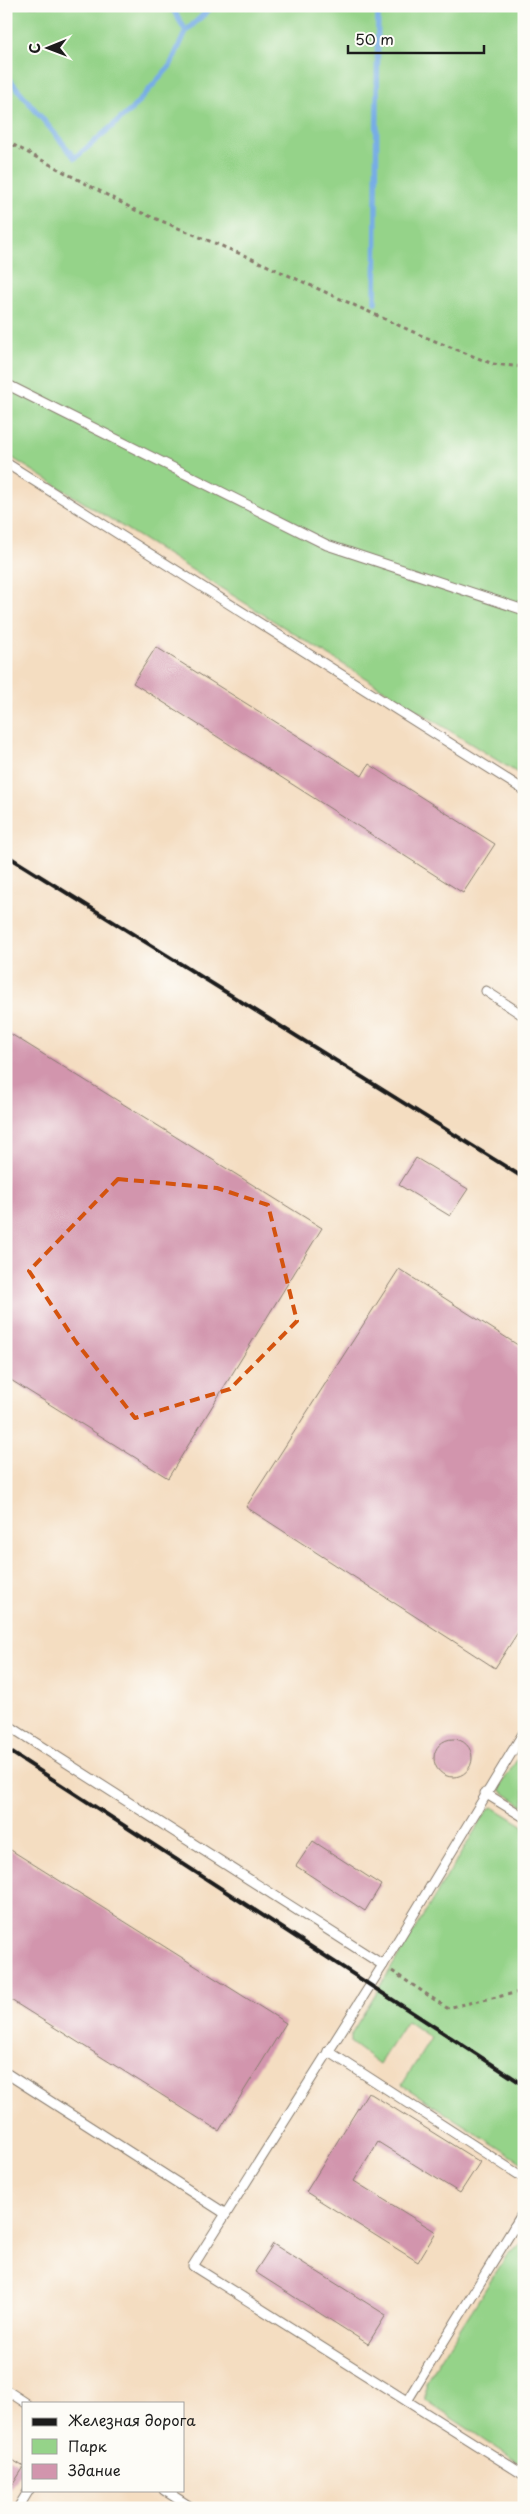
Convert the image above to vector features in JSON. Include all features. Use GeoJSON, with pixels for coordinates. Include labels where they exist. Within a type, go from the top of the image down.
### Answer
{"type":"FeatureCollection","features":[{"type":"Feature","properties":{"kind":"lane"},"geometry":{"type":"LineString","coordinates":[[6,384],[327,545],[524,610]]}},
{"type":"Feature","properties":{"kind":"lane"},"geometry":{"type":"LineString","coordinates":[[6,463],[524,790]]}},
{"type":"Feature","properties":{"kind":"lane"},"geometry":{"type":"LineString","coordinates":[[486,991],[524,1016]]}},
{"type":"Feature","properties":{"kind":"lane"},"geometry":{"type":"LineString","coordinates":[[6,1724],[383,1965]]}},
{"type":"Feature","properties":{"kind":"lane"},"geometry":{"type":"LineString","coordinates":[[524,1732],[485,1793],[383,1965],[194,2266],[524,2475]]}},
{"type":"Feature","properties":{"kind":"lane"},"geometry":{"type":"LineString","coordinates":[[485,1793],[524,1817]]}},
{"type":"Feature","properties":{"kind":"lane"},"geometry":{"type":"LineString","coordinates":[[328,2051],[524,2178]]}},
{"type":"Feature","properties":{"kind":"lane"},"geometry":{"type":"LineString","coordinates":[[6,2073],[226,2214]]}},
{"type":"Feature","properties":{"kind":"lane"},"geometry":{"type":"LineString","coordinates":[[407,2401],[524,2211]]}},
{"type":"Feature","properties":{"kind":"lane"},"geometry":{"type":"LineString","coordinates":[[514,2227],[524,2233]]}},
{"type":"Feature","properties":{"kind":"lane"},"geometry":{"type":"LineString","coordinates":[[6,2390],[24,2402]]}},
{"type":"Feature","properties":{"kind":"lane"},"geometry":{"type":"LineString","coordinates":[[18,2508],[28,2492]]}},
{"type":"Feature","properties":{"kind":"lane"},"geometry":{"type":"LineString","coordinates":[[167,2492],[192,2508]]}},
{"type":"Feature","properties":{"kind":"path"},"geometry":{"type":"LineString","coordinates":[[6,141],[135,210],[248,257],[420,335],[493,364],[524,367]]}},
{"type":"Feature","properties":{"kind":"path"},"geometry":{"type":"LineString","coordinates":[[383,1965],[447,2008],[524,1991]]}},
{"type":"Feature","properties":{"kind":"highlighted area"},"geometry":{"type":"Polygon","coordinates":[[[118,1179],[217,1188],[268,1205],[297,1321],[230,1389],[135,1418],[76,1342],[29,1271],[118,1179]]]}},
{"type":"Feature","properties":{"kind":"green space"},"geometry":{"type":"Polygon","coordinates":[[[6,6],[524,6],[524,777],[6,454],[6,6]]]}},
{"type":"Feature","properties":{"kind":"green space"},"geometry":{"type":"Polygon","coordinates":[[[524,1749],[524,1806],[501,1791],[500,1786],[524,1749]]]}},
{"type":"Feature","properties":{"kind":"green space"},"geometry":{"type":"Polygon","coordinates":[[[493,1807],[524,1826],[524,2164],[402,2085],[431,2038],[407,2021],[379,2064],[351,2043],[351,2034],[488,1809],[493,1807]]]}},
{"type":"Feature","properties":{"kind":"green space"},"geometry":{"type":"Polygon","coordinates":[[[520,2245],[524,2247],[524,2466],[426,2401],[426,2382],[509,2252],[520,2245]]]}},
{"type":"Feature","properties":{"kind":"building"},"geometry":{"type":"Polygon","coordinates":[[[156,647],[362,776],[369,764],[495,844],[463,893],[133,683],[156,647]]]}},
{"type":"Feature","properties":{"kind":"building"},"geometry":{"type":"Polygon","coordinates":[[[6,1031],[322,1228],[168,1478],[6,1377],[6,1031]]]}},
{"type":"Feature","properties":{"kind":"building"},"geometry":{"type":"Polygon","coordinates":[[[416,1158],[468,1189],[450,1216],[399,1185],[416,1158]]]}},
{"type":"Feature","properties":{"kind":"building"},"geometry":{"type":"Polygon","coordinates":[[[399,1269],[524,1349],[524,1623],[495,1668],[246,1507],[399,1269]]]}},
{"type":"Feature","properties":{"kind":"building"},"geometry":{"type":"Polygon","coordinates":[[[453,1739],[460,1740],[466,1745],[471,1751],[471,1765],[466,1771],[460,1776],[453,1777],[446,1776],[440,1771],[435,1765],[434,1758],[435,1751],[440,1745],[446,1740],[453,1739]]]}},
{"type":"Feature","properties":{"kind":"building"},"geometry":{"type":"Polygon","coordinates":[[[313,1841],[381,1885],[365,1911],[296,1866],[313,1841]]]}},
{"type":"Feature","properties":{"kind":"building"},"geometry":{"type":"Polygon","coordinates":[[[6,1847],[286,2023],[219,2131],[6,1997],[6,1847]]]}},
{"type":"Feature","properties":{"kind":"building"},"geometry":{"type":"Polygon","coordinates":[[[368,2092],[480,2162],[460,2193],[378,2142],[354,2181],[436,2232],[418,2262],[306,2192],[368,2092]]]}},
{"type":"Feature","properties":{"kind":"building"},"geometry":{"type":"Polygon","coordinates":[[[273,2244],[386,2315],[368,2344],[255,2272],[273,2244]]]}},
{"type":"Feature","properties":{"kind":"building"},"geometry":{"type":"Polygon","coordinates":[[[6,2456],[22,2466],[22,2470],[6,2495],[6,2456]]]}},
{"type":"Feature","properties":{"kind":"waterway"},"geometry":{"type":"LineString","coordinates":[[171,6],[186,31]]}},
{"type":"Feature","properties":{"kind":"waterway"},"geometry":{"type":"LineString","coordinates":[[6,75],[75,158],[131,110],[170,66],[186,31],[213,6]]}},
{"type":"Feature","properties":{"kind":"waterway"},"geometry":{"type":"LineString","coordinates":[[375,302],[378,6]]}},
{"type":"Feature","properties":{"kind":"railway"},"geometry":{"type":"LineString","coordinates":[[6,855],[524,1178]]}},
{"type":"Feature","properties":{"kind":"railway"},"geometry":{"type":"LineString","coordinates":[[6,1749],[524,2085]]}}]}
